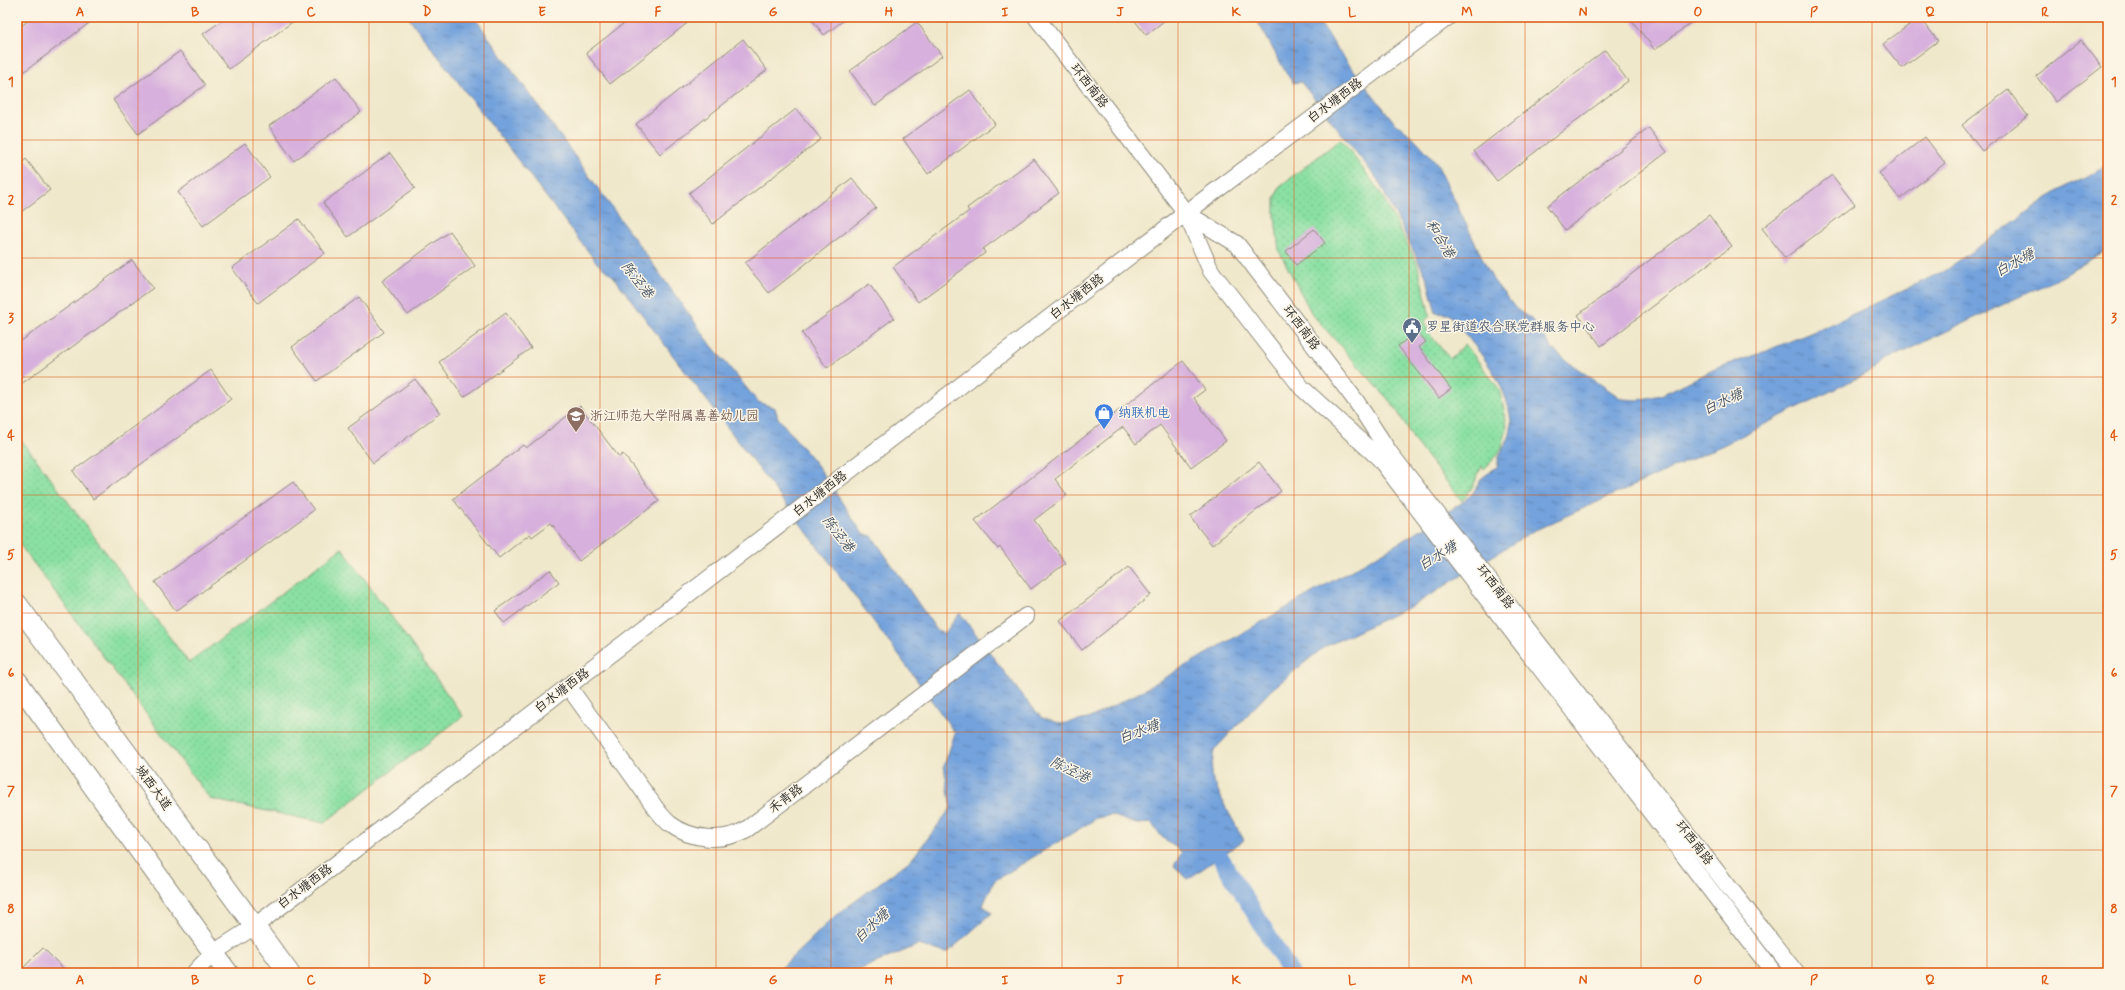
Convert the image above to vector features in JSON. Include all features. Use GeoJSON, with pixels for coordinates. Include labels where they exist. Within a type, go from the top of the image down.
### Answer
{"type":"FeatureCollection","features":[{"type":"Feature","properties":{"kind":"main road","name":"城西大道"},"geometry":{"type":"LineString","coordinates":[[17,604],[289,973]]}},
{"type":"Feature","properties":{"kind":"main road"},"geometry":{"type":"LineString","coordinates":[[17,681],[228,973]]}},
{"type":"Feature","properties":{"kind":"street","name":"环西南路"},"geometry":{"type":"LineString","coordinates":[[1036,17],[1186,213],[1211,271],[1302,388],[1384,455]]}},
{"type":"Feature","properties":{"kind":"street","name":"白水塘西路"},"geometry":{"type":"LineString","coordinates":[[194,973],[213,953],[254,926],[753,546],[1186,213],[1448,17]]}},
{"type":"Feature","properties":{"kind":"street","name":"环西南路"},"geometry":{"type":"LineString","coordinates":[[1186,213],[1237,244],[1356,401],[1384,455],[1510,617],[1796,973]]}},
{"type":"Feature","properties":{"kind":"street","name":"禾青路"},"geometry":{"type":"LineString","coordinates":[[568,686],[657,810],[669,824],[687,833],[704,838],[737,835],[1026,616]]}},
{"type":"Feature","properties":{"kind":"street","name":"环西南路"},"geometry":{"type":"LineString","coordinates":[[1510,617],[1774,973]]}},
{"type":"Feature","properties":{"kind":"green space"},"geometry":{"type":"Polygon","coordinates":[[[1341,139],[1380,192],[1417,263],[1430,316],[1424,322],[1431,336],[1450,359],[1465,344],[1499,389],[1507,428],[1502,448],[1497,456],[1484,469],[1482,466],[1473,486],[1462,501],[1415,442],[1395,407],[1312,314],[1279,251],[1275,218],[1275,199],[1280,186],[1341,139]]]}},
{"type":"Feature","properties":{"kind":"green space"},"geometry":{"type":"Polygon","coordinates":[[[17,434],[189,663],[342,548],[463,716],[324,823],[210,799],[17,541],[17,434]]]}},
{"type":"Feature","properties":{"kind":"water"},"geometry":{"type":"Polygon","coordinates":[[[408,17],[474,17],[712,346],[758,402],[775,408],[778,418],[817,465],[863,534],[872,536],[938,632],[942,631],[944,634],[960,613],[1020,693],[1042,718],[1061,724],[1088,719],[1133,696],[1404,540],[1463,502],[1473,493],[1482,478],[1498,466],[1499,456],[1510,436],[1511,423],[1508,407],[1504,392],[1497,378],[1479,351],[1449,314],[1436,313],[1427,278],[1378,180],[1301,82],[1293,83],[1254,17],[1314,17],[1327,32],[1335,46],[1394,122],[1414,138],[1436,162],[1493,280],[1516,309],[1531,319],[1552,348],[1568,362],[1622,399],[1638,400],[1661,395],[1717,368],[1756,355],[1830,325],[1944,271],[2058,191],[2108,165],[2108,249],[2063,276],[1886,360],[1875,369],[1719,447],[1531,532],[1416,604],[1324,647],[1271,690],[1214,750],[1211,775],[1225,806],[1244,840],[1188,879],[1174,866],[1182,852],[1163,838],[1151,823],[1137,824],[1111,815],[1097,818],[994,881],[983,905],[992,913],[947,953],[918,945],[859,970],[844,973],[776,973],[835,916],[912,859],[951,808],[944,766],[955,733],[829,561],[614,277],[597,263],[408,17]]]}},
{"type":"Feature","properties":{"kind":"building"},"geometry":{"type":"Polygon","coordinates":[[[33,17],[97,17],[17,77],[17,29],[33,17]]]}},
{"type":"Feature","properties":{"kind":"building"},"geometry":{"type":"Polygon","coordinates":[[[227,17],[299,17],[229,69],[203,34],[227,17]]]}},
{"type":"Feature","properties":{"kind":"building"},"geometry":{"type":"Polygon","coordinates":[[[632,17],[695,17],[610,84],[586,53],[632,17]]]}},
{"type":"Feature","properties":{"kind":"building"},"geometry":{"type":"Polygon","coordinates":[[[810,17],[848,17],[824,35],[810,17]]]}},
{"type":"Feature","properties":{"kind":"building"},"geometry":{"type":"Polygon","coordinates":[[[1132,17],[1169,17],[1146,35],[1132,17]]]}},
{"type":"Feature","properties":{"kind":"building"},"geometry":{"type":"Polygon","coordinates":[[[1629,17],[1698,17],[1655,50],[1629,17]]]}},
{"type":"Feature","properties":{"kind":"building"},"geometry":{"type":"Polygon","coordinates":[[[1920,17],[1938,41],[1902,68],[1883,44],[1920,17]]]}},
{"type":"Feature","properties":{"kind":"building"},"geometry":{"type":"Polygon","coordinates":[[[917,22],[942,56],[875,106],[850,71],[917,22]]]}},
{"type":"Feature","properties":{"kind":"building"},"geometry":{"type":"Polygon","coordinates":[[[743,39],[767,70],[660,154],[636,124],[743,39]]]}},
{"type":"Feature","properties":{"kind":"building"},"geometry":{"type":"Polygon","coordinates":[[[2081,40],[2102,67],[2056,102],[2036,76],[2081,40]]]}},
{"type":"Feature","properties":{"kind":"building"},"geometry":{"type":"Polygon","coordinates":[[[1605,50],[1628,81],[1497,181],[1474,151],[1605,50]]]}},
{"type":"Feature","properties":{"kind":"building"},"geometry":{"type":"Polygon","coordinates":[[[180,51],[205,85],[138,134],[113,100],[180,51]]]}},
{"type":"Feature","properties":{"kind":"building"},"geometry":{"type":"Polygon","coordinates":[[[336,77],[361,112],[294,161],[269,126],[336,77]]]}},
{"type":"Feature","properties":{"kind":"building"},"geometry":{"type":"Polygon","coordinates":[[[970,90],[995,124],[928,174],[903,139],[970,90]]]}},
{"type":"Feature","properties":{"kind":"building"},"geometry":{"type":"Polygon","coordinates":[[[2008,90],[2028,116],[1982,151],[1962,125],[2008,90]]]}},
{"type":"Feature","properties":{"kind":"building"},"geometry":{"type":"Polygon","coordinates":[[[796,109],[821,139],[713,224],[689,193],[796,109]]]}},
{"type":"Feature","properties":{"kind":"building"},"geometry":{"type":"Polygon","coordinates":[[[1649,128],[1667,152],[1565,230],[1547,206],[1649,128]]]}},
{"type":"Feature","properties":{"kind":"building"},"geometry":{"type":"Polygon","coordinates":[[[1925,137],[1945,163],[1900,199],[1879,173],[1925,137]]]}},
{"type":"Feature","properties":{"kind":"building"},"geometry":{"type":"Polygon","coordinates":[[[245,143],[270,177],[203,226],[178,192],[245,143]]]}},
{"type":"Feature","properties":{"kind":"building"},"geometry":{"type":"Polygon","coordinates":[[[390,153],[415,188],[348,237],[323,203],[390,153]]]}},
{"type":"Feature","properties":{"kind":"building"},"geometry":{"type":"Polygon","coordinates":[[[26,159],[50,190],[17,215],[17,167],[26,159]]]}},
{"type":"Feature","properties":{"kind":"building"},"geometry":{"type":"Polygon","coordinates":[[[1034,159],[1059,193],[983,249],[985,253],[918,302],[893,267],[969,211],[967,208],[1034,159]]]}},
{"type":"Feature","properties":{"kind":"building"},"geometry":{"type":"Polygon","coordinates":[[[1832,175],[1855,205],[1785,258],[1762,228],[1832,175]]]}},
{"type":"Feature","properties":{"kind":"building"},"geometry":{"type":"Polygon","coordinates":[[[852,178],[876,208],[769,293],[745,263],[852,178]]]}},
{"type":"Feature","properties":{"kind":"building"},"geometry":{"type":"Polygon","coordinates":[[[1709,215],[1732,246],[1601,346],[1578,315],[1709,215]]]}},
{"type":"Feature","properties":{"kind":"building"},"geometry":{"type":"Polygon","coordinates":[[[299,219],[325,253],[258,303],[232,268],[299,219]]]}},
{"type":"Feature","properties":{"kind":"building"},"geometry":{"type":"Polygon","coordinates":[[[1314,229],[1325,243],[1296,265],[1286,251],[1314,229]]]}},
{"type":"Feature","properties":{"kind":"building"},"geometry":{"type":"Polygon","coordinates":[[[450,231],[475,266],[408,315],[382,281],[450,231]]]}},
{"type":"Feature","properties":{"kind":"building"},"geometry":{"type":"Polygon","coordinates":[[[132,260],[153,288],[17,387],[17,344],[132,260]]]}},
{"type":"Feature","properties":{"kind":"building"},"geometry":{"type":"Polygon","coordinates":[[[869,284],[894,318],[827,368],[802,333],[869,284]]]}},
{"type":"Feature","properties":{"kind":"building"},"geometry":{"type":"Polygon","coordinates":[[[359,297],[384,332],[317,381],[292,347],[359,297]]]}},
{"type":"Feature","properties":{"kind":"building"},"geometry":{"type":"Polygon","coordinates":[[[506,313],[531,348],[464,397],[439,362],[506,313]]]}},
{"type":"Feature","properties":{"kind":"building"},"geometry":{"type":"Polygon","coordinates":[[[1417,331],[1426,342],[1419,347],[1451,389],[1439,398],[1398,346],[1417,331]]]}},
{"type":"Feature","properties":{"kind":"building"},"geometry":{"type":"Polygon","coordinates":[[[1183,361],[1205,390],[1194,398],[1226,441],[1191,467],[1160,425],[1136,444],[1123,427],[1055,479],[1067,495],[1034,520],[1066,563],[1031,589],[1000,547],[998,549],[975,521],[1183,361]]]}},
{"type":"Feature","properties":{"kind":"building"},"geometry":{"type":"Polygon","coordinates":[[[211,370],[231,399],[93,499],[73,471],[211,370]]]}},
{"type":"Feature","properties":{"kind":"building"},"geometry":{"type":"Polygon","coordinates":[[[415,379],[440,413],[373,463],[348,428],[415,379]]]}},
{"type":"Feature","properties":{"kind":"building"},"geometry":{"type":"Polygon","coordinates":[[[580,406],[619,457],[623,454],[659,501],[579,561],[551,523],[532,537],[530,534],[499,558],[453,499],[523,445],[526,448],[580,406]]]}},
{"type":"Feature","properties":{"kind":"building"},"geometry":{"type":"Polygon","coordinates":[[[1259,462],[1281,491],[1212,545],[1190,517],[1259,462]]]}},
{"type":"Feature","properties":{"kind":"building"},"geometry":{"type":"Polygon","coordinates":[[[293,482],[314,510],[176,611],[155,582],[293,482]]]}},
{"type":"Feature","properties":{"kind":"building"},"geometry":{"type":"Polygon","coordinates":[[[1129,567],[1151,595],[1082,650],[1060,621],[1129,567]]]}},
{"type":"Feature","properties":{"kind":"building"},"geometry":{"type":"Polygon","coordinates":[[[550,570],[559,582],[504,623],[495,611],[550,570]]]}},
{"type":"Feature","properties":{"kind":"building"},"geometry":{"type":"Polygon","coordinates":[[[43,948],[68,973],[18,973],[43,948]]]}},
{"type":"Feature","properties":{"kind":"waterway","name":"陈泾港"},"geometry":{"type":"LineString","coordinates":[[1208,837],[1291,973]]}},
{"type":"Feature","properties":{"kind":"place","name":"罗星街道农合联党群服务中心"},"geometry":{"type":"Point","coordinates":[1412,344]}},
{"type":"Feature","properties":{"kind":"place","name":"纳联机电"},"geometry":{"type":"Point","coordinates":[1104,430]}},
{"type":"Feature","properties":{"kind":"place","name":"浙江师范大学附属嘉善幼儿园"},"geometry":{"type":"Point","coordinates":[576,433]}},
{"type":"Feature","properties":{"kind":"water label","name":"和合港"},"geometry":{"type":"Point","coordinates":[1440,239]}},
{"type":"Feature","properties":{"kind":"water label","name":"白水塘"},"geometry":{"type":"Point","coordinates":[2015,263]}},
{"type":"Feature","properties":{"kind":"water label","name":"白水塘"},"geometry":{"type":"Point","coordinates":[1723,402]}},
{"type":"Feature","properties":{"kind":"water label","name":"白水塘"},"geometry":{"type":"Point","coordinates":[1438,556]}},
{"type":"Feature","properties":{"kind":"water label","name":"白水塘"},"geometry":{"type":"Point","coordinates":[1139,732]}},
{"type":"Feature","properties":{"kind":"water label","name":"白水塘"},"geometry":{"type":"Point","coordinates":[872,926]}}]}
